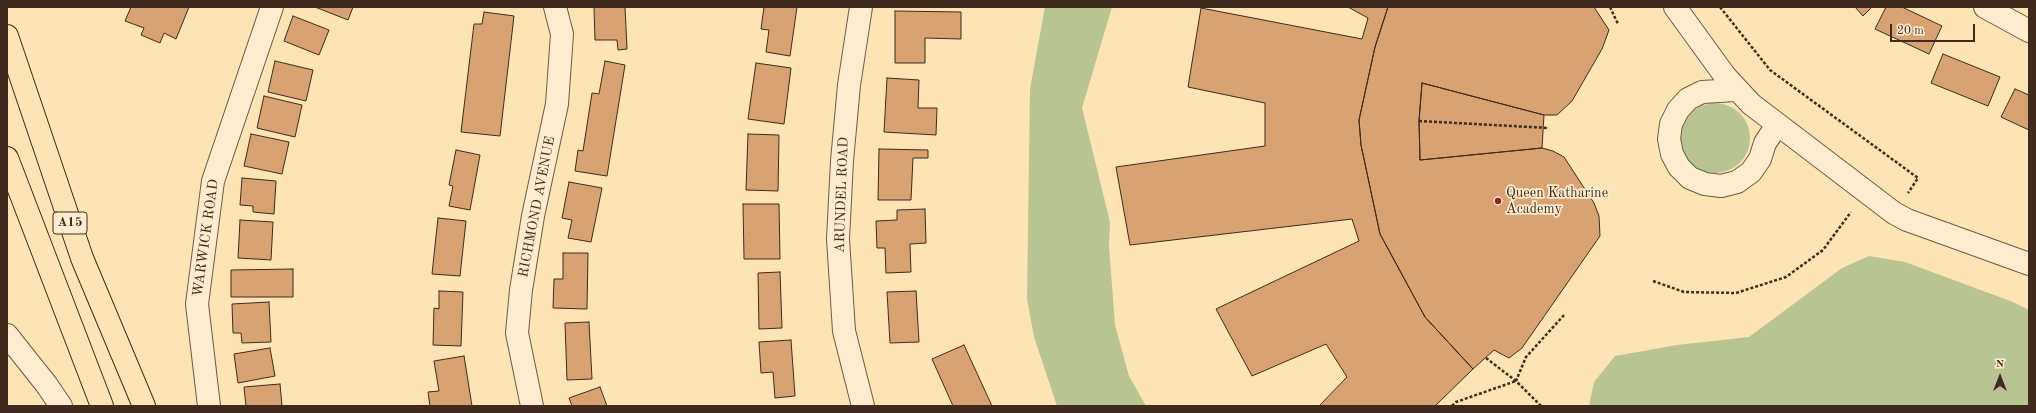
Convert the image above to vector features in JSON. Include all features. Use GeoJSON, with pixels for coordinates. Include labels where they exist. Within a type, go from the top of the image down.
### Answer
{"type":"FeatureCollection","features":[{"type":"Feature","properties":{"kind":"highway","name":"A15"},"geometry":{"type":"LineString","coordinates":[[7,36],[82,258],[144,406]]}},
{"type":"Feature","properties":{"kind":"highway","name":"A15"},"geometry":{"type":"LineString","coordinates":[[7,158],[102,406]]}},
{"type":"Feature","properties":{"kind":"street","name":"WARWICK ROAD"},"geometry":{"type":"LineString","coordinates":[[209,406],[197,304],[213,181],[272,7]]}},
{"type":"Feature","properties":{"kind":"street","name":"RICHMOND AVENUE"},"geometry":{"type":"LineString","coordinates":[[532,406],[517,333],[521,290],[533,216],[557,104],[562,34],[555,7]]}},
{"type":"Feature","properties":{"kind":"street","name":"ARUNDEL ROAD"},"geometry":{"type":"LineString","coordinates":[[861,7],[849,85],[842,161],[838,239],[844,331],[863,406]]}},
{"type":"Feature","properties":{"kind":"street"},"geometry":{"type":"LineString","coordinates":[[1675,7],[1736,90],[1750,104],[1894,213],[1907,220],[2029,264]]}},
{"type":"Feature","properties":{"kind":"street"},"geometry":{"type":"LineString","coordinates":[[1985,7],[2029,31]]}},
{"type":"Feature","properties":{"kind":"street"},"geometry":{"type":"LineString","coordinates":[[1736,90],[1702,92],[1688,100],[1678,110],[1671,124],[1669,139],[1672,154],[1679,167],[1690,178],[1705,184],[1716,185],[1737,182],[1750,172],[1760,159],[1765,143],[1777,125]]}},
{"type":"Feature","properties":{"kind":"street"},"geometry":{"type":"LineString","coordinates":[[7,335],[46,384],[61,406]]}},
{"type":"Feature","properties":{"kind":"path"},"geometry":{"type":"LineString","coordinates":[[1610,7],[1618,24]]}},
{"type":"Feature","properties":{"kind":"path"},"geometry":{"type":"LineString","coordinates":[[1720,7],[1770,70],[1918,178],[1894,213]]}},
{"type":"Feature","properties":{"kind":"path"},"geometry":{"type":"LineString","coordinates":[[1419,121],[1549,128]]}},
{"type":"Feature","properties":{"kind":"path"},"geometry":{"type":"LineString","coordinates":[[1653,281],[1684,292],[1736,293],[1786,277],[1823,250],[1855,206]]}},
{"type":"Feature","properties":{"kind":"path"},"geometry":{"type":"LineString","coordinates":[[1452,406],[1456,402],[1516,381],[1526,357],[1565,314]]}},
{"type":"Feature","properties":{"kind":"path"},"geometry":{"type":"LineString","coordinates":[[1486,358],[1516,381],[1541,406]]}},
{"type":"Feature","properties":{"kind":"green space"},"geometry":{"type":"Polygon","coordinates":[[[1045,7],[1112,7],[1082,108],[1110,222],[1109,246],[1115,325],[1129,376],[1146,406],[1057,406],[1034,337],[1027,299],[1030,89],[1045,7]]]}},
{"type":"Feature","properties":{"kind":"green space"},"geometry":{"type":"Polygon","coordinates":[[[1715,103],[1728,106],[1740,113],[1747,125],[1750,138],[1747,151],[1740,163],[1728,170],[1715,173],[1702,170],[1690,163],[1683,151],[1680,138],[1683,125],[1690,113],[1702,106],[1715,103]]]}},
{"type":"Feature","properties":{"kind":"green space"},"geometry":{"type":"Polygon","coordinates":[[[1869,256],[1905,262],[2013,302],[2029,310],[2029,406],[1589,406],[1594,382],[1615,356],[1677,345],[1749,337],[1842,268],[1869,256]]]}},
{"type":"Feature","properties":{"kind":"building"},"geometry":{"type":"Polygon","coordinates":[[[131,7],[189,7],[176,39],[164,33],[160,43],[141,35],[144,28],[125,21],[131,7]]]}},
{"type":"Feature","properties":{"kind":"building"},"geometry":{"type":"Polygon","coordinates":[[[315,7],[353,7],[348,20],[315,7]]]}},
{"type":"Feature","properties":{"kind":"building"},"geometry":{"type":"Polygon","coordinates":[[[594,7],[625,7],[627,49],[618,50],[617,40],[595,40],[594,7]]]}},
{"type":"Feature","properties":{"kind":"building"},"geometry":{"type":"Polygon","coordinates":[[[764,7],[797,7],[790,56],[766,52],[769,30],[761,29],[764,7]]]}},
{"type":"Feature","properties":{"kind":"building"},"geometry":{"type":"Polygon","coordinates":[[[1348,7],[1388,7],[1375,47],[1359,120],[1361,145],[1380,234],[1425,317],[1473,369],[1435,406],[1319,406],[1347,377],[1326,344],[1252,376],[1216,309],[1359,241],[1352,219],[1130,245],[1116,167],[1265,146],[1265,103],[1188,87],[1201,8],[1362,39],[1368,18],[1348,7]]]}},
{"type":"Feature","properties":{"kind":"building"},"geometry":{"type":"Polygon","coordinates":[[[1388,7],[1594,7],[1609,30],[1602,49],[1572,101],[1557,115],[1544,115],[1422,83],[1419,121],[1420,160],[1542,148],[1553,151],[1564,157],[1594,203],[1599,216],[1600,236],[1522,348],[1509,358],[1494,350],[1473,369],[1425,317],[1380,234],[1361,145],[1359,120],[1375,47],[1388,7]]]}},
{"type":"Feature","properties":{"kind":"building"},"geometry":{"type":"Polygon","coordinates":[[[1855,7],[1872,7],[1863,16],[1855,7]]]}},
{"type":"Feature","properties":{"kind":"building"},"geometry":{"type":"Polygon","coordinates":[[[1886,7],[1902,7],[1942,26],[1929,54],[1875,29],[1886,7]]]}},
{"type":"Feature","properties":{"kind":"building"},"geometry":{"type":"Polygon","coordinates":[[[895,11],[961,12],[961,39],[925,38],[925,63],[895,63],[895,11]]]}},
{"type":"Feature","properties":{"kind":"building"},"geometry":{"type":"Polygon","coordinates":[[[484,12],[514,16],[500,136],[461,132],[474,24],[482,24],[484,12]]]}},
{"type":"Feature","properties":{"kind":"building"},"geometry":{"type":"Polygon","coordinates":[[[293,16],[329,30],[319,55],[284,41],[293,16]]]}},
{"type":"Feature","properties":{"kind":"building"},"geometry":{"type":"Polygon","coordinates":[[[1943,54],[2000,77],[1988,106],[1931,83],[1943,54]]]}},
{"type":"Feature","properties":{"kind":"building"},"geometry":{"type":"Polygon","coordinates":[[[275,61],[313,70],[306,101],[268,92],[275,61]]]}},
{"type":"Feature","properties":{"kind":"building"},"geometry":{"type":"Polygon","coordinates":[[[605,61],[625,65],[607,176],[575,171],[578,150],[583,151],[592,93],[599,94],[605,61]]]}},
{"type":"Feature","properties":{"kind":"building"},"geometry":{"type":"Polygon","coordinates":[[[756,63],[791,68],[784,124],[748,119],[756,63]]]}},
{"type":"Feature","properties":{"kind":"building"},"geometry":{"type":"Polygon","coordinates":[[[887,78],[919,80],[918,108],[937,108],[936,135],[884,132],[887,78]]]}},
{"type":"Feature","properties":{"kind":"building"},"geometry":{"type":"Polygon","coordinates":[[[1422,83],[1544,115],[1542,148],[1420,160],[1419,121],[1422,83]]]}},
{"type":"Feature","properties":{"kind":"building"},"geometry":{"type":"Polygon","coordinates":[[[2015,89],[2029,95],[2029,130],[2001,117],[2015,89]]]}},
{"type":"Feature","properties":{"kind":"building"},"geometry":{"type":"Polygon","coordinates":[[[264,96],[302,105],[295,137],[257,128],[264,96]]]}},
{"type":"Feature","properties":{"kind":"building"},"geometry":{"type":"Polygon","coordinates":[[[251,134],[289,142],[282,174],[244,166],[251,134]]]}},
{"type":"Feature","properties":{"kind":"building"},"geometry":{"type":"Polygon","coordinates":[[[748,134],[779,135],[778,191],[746,190],[748,134]]]}},
{"type":"Feature","properties":{"kind":"building"},"geometry":{"type":"Polygon","coordinates":[[[879,149],[928,150],[928,158],[913,158],[911,200],[878,200],[879,149]]]}},
{"type":"Feature","properties":{"kind":"building"},"geometry":{"type":"Polygon","coordinates":[[[456,150],[480,155],[470,210],[449,206],[453,186],[449,185],[456,150]]]}},
{"type":"Feature","properties":{"kind":"building"},"geometry":{"type":"Polygon","coordinates":[[[242,178],[276,181],[274,214],[253,212],[253,206],[240,205],[242,178]]]}},
{"type":"Feature","properties":{"kind":"building"},"geometry":{"type":"Polygon","coordinates":[[[569,182],[602,188],[591,242],[568,238],[572,220],[562,218],[569,182]]]}},
{"type":"Feature","properties":{"kind":"building"},"geometry":{"type":"Polygon","coordinates":[[[743,204],[779,204],[780,259],[744,259],[743,204]]]}},
{"type":"Feature","properties":{"kind":"building"},"geometry":{"type":"Polygon","coordinates":[[[925,209],[926,243],[910,244],[911,272],[886,273],[885,248],[877,248],[876,221],[897,220],[897,210],[925,209]]]}},
{"type":"Feature","properties":{"kind":"building"},"geometry":{"type":"Polygon","coordinates":[[[438,218],[466,221],[460,276],[432,274],[438,218]]]}},
{"type":"Feature","properties":{"kind":"building"},"geometry":{"type":"Polygon","coordinates":[[[240,220],[273,222],[271,260],[238,258],[240,220]]]}},
{"type":"Feature","properties":{"kind":"building"},"geometry":{"type":"Polygon","coordinates":[[[563,253],[588,253],[587,309],[553,308],[554,279],[563,279],[563,253]]]}},
{"type":"Feature","properties":{"kind":"building"},"geometry":{"type":"Polygon","coordinates":[[[293,269],[293,297],[231,297],[231,270],[293,269]]]}},
{"type":"Feature","properties":{"kind":"building"},"geometry":{"type":"Polygon","coordinates":[[[780,272],[782,328],[759,329],[758,273],[780,272]]]}},
{"type":"Feature","properties":{"kind":"building"},"geometry":{"type":"Polygon","coordinates":[[[439,291],[463,292],[461,346],[433,345],[434,308],[439,309],[439,291]]]}},
{"type":"Feature","properties":{"kind":"building"},"geometry":{"type":"Polygon","coordinates":[[[916,291],[919,342],[890,343],[887,292],[916,291]]]}},
{"type":"Feature","properties":{"kind":"building"},"geometry":{"type":"Polygon","coordinates":[[[269,302],[271,342],[242,343],[241,333],[233,333],[232,304],[269,302]]]}},
{"type":"Feature","properties":{"kind":"building"},"geometry":{"type":"Polygon","coordinates":[[[589,322],[592,379],[567,380],[565,323],[589,322]]]}},
{"type":"Feature","properties":{"kind":"building"},"geometry":{"type":"Polygon","coordinates":[[[791,340],[795,396],[775,398],[773,372],[761,373],[759,342],[791,340]]]}},
{"type":"Feature","properties":{"kind":"building"},"geometry":{"type":"Polygon","coordinates":[[[964,345],[992,406],[953,406],[932,359],[964,345]]]}},
{"type":"Feature","properties":{"kind":"building"},"geometry":{"type":"Polygon","coordinates":[[[270,348],[275,376],[238,383],[234,354],[270,348]]]}},
{"type":"Feature","properties":{"kind":"building"},"geometry":{"type":"Polygon","coordinates":[[[464,356],[472,406],[430,406],[428,392],[439,391],[434,361],[464,356]]]}},
{"type":"Feature","properties":{"kind":"building"},"geometry":{"type":"Polygon","coordinates":[[[280,384],[282,406],[246,406],[244,387],[280,384]]]}},
{"type":"Feature","properties":{"kind":"building"},"geometry":{"type":"Polygon","coordinates":[[[600,387],[607,406],[572,406],[569,398],[600,387]]]}},
{"type":"Feature","properties":{"kind":"place","name":"Queen Katharine Academy"},"geometry":{"type":"Point","coordinates":[1498,201]}}]}
